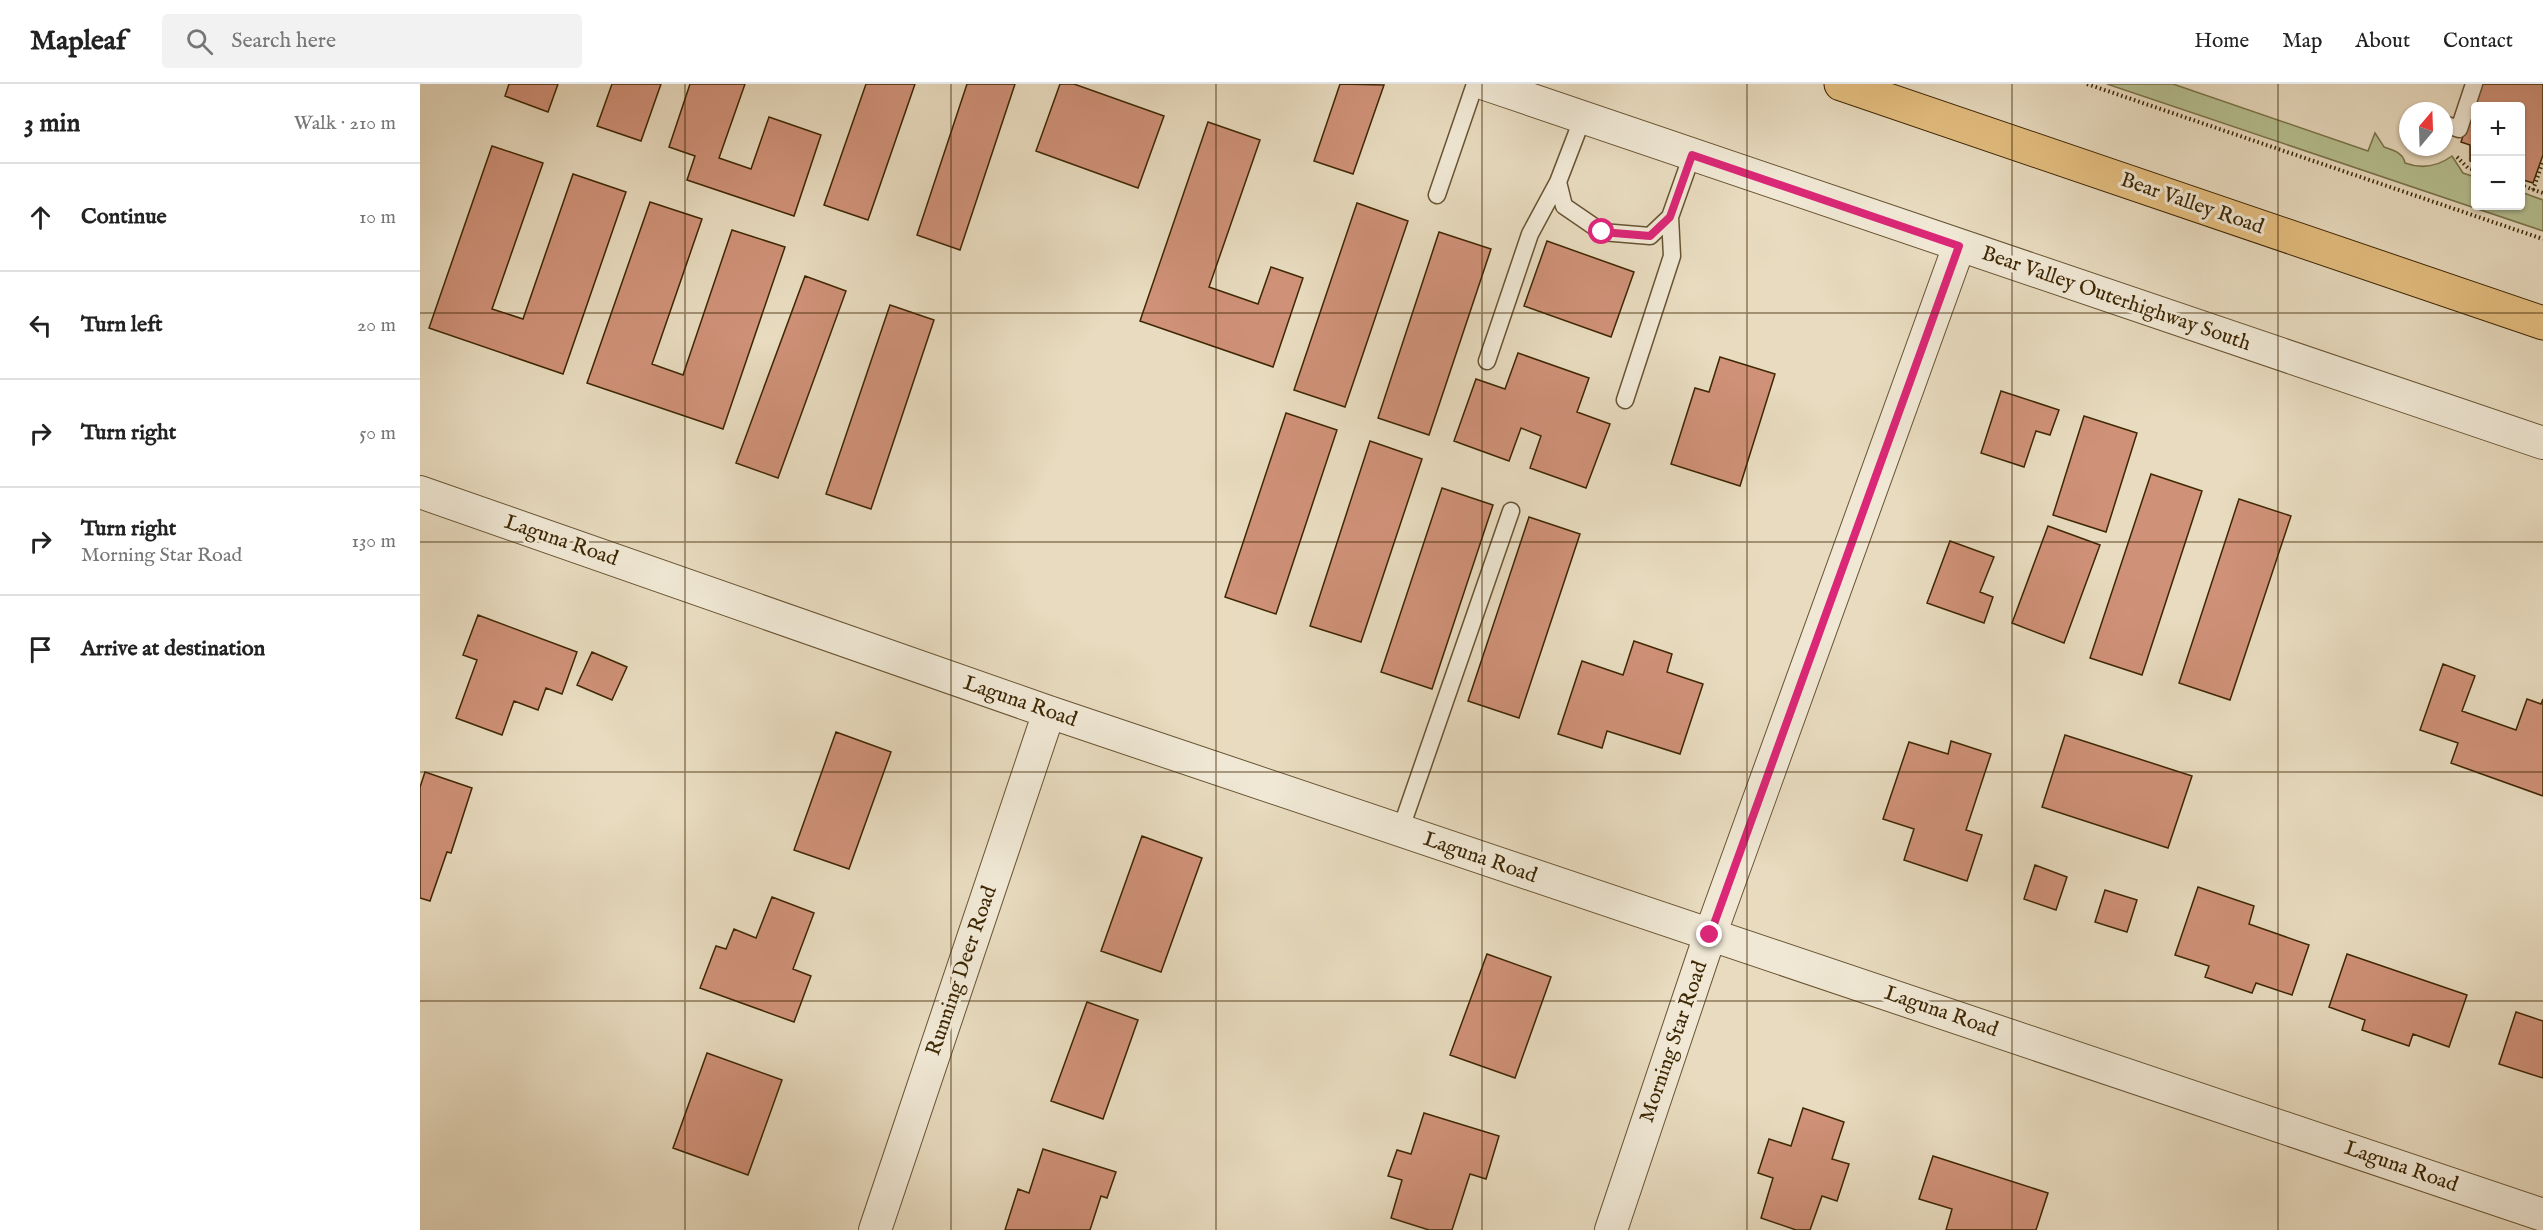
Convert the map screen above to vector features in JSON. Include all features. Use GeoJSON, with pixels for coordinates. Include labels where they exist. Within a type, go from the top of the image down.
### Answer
{"type":"FeatureCollection","features":[{"type":"Feature","properties":{"kind":"main road","name":"Bear Valley Road"},"geometry":{"type":"LineString","coordinates":[[1841,84],[1884,91],[2543,323]]}},
{"type":"Feature","properties":{"kind":"street","name":"Bear Valley Outerhighway South"},"geometry":{"type":"LineString","coordinates":[[1485,84],[2543,443]]}},
{"type":"Feature","properties":{"kind":"street","name":"Morning Star Road"},"geometry":{"type":"LineString","coordinates":[[1611,1230],[1710,935],[1959,246]]}},
{"type":"Feature","properties":{"kind":"street","name":"Laguna Road"},"geometry":{"type":"LineString","coordinates":[[420,492],[1049,712],[2543,1215]]}},
{"type":"Feature","properties":{"kind":"street","name":"Running Deer Road"},"geometry":{"type":"LineString","coordinates":[[874,1230],[1049,712]]}},
{"type":"Feature","properties":{"kind":"lane"},"geometry":{"type":"LineString","coordinates":[[1437,195],[1475,84]]}},
{"type":"Feature","properties":{"kind":"lane"},"geometry":{"type":"LineString","coordinates":[[2453,127],[2459,129],[2474,84]]}},
{"type":"Feature","properties":{"kind":"lane"},"geometry":{"type":"LineString","coordinates":[[1487,361],[1530,234],[1558,182],[1583,117]]}},
{"type":"Feature","properties":{"kind":"lane"},"geometry":{"type":"LineString","coordinates":[[1625,400],[1672,256],[1670,217],[1692,155]]}},
{"type":"Feature","properties":{"kind":"lane"},"geometry":{"type":"LineString","coordinates":[[1558,182],[1564,206],[1602,232],[1650,236],[1670,217]]}},
{"type":"Feature","properties":{"kind":"lane"},"geometry":{"type":"LineString","coordinates":[[1400,831],[1511,511]]}},
{"type":"Feature","properties":{"kind":"path"},"geometry":{"type":"LineString","coordinates":[[2087,84],[2543,239]]}},
{"type":"Feature","properties":{"kind":"path"},"geometry":{"type":"LineString","coordinates":[[2454,153],[2471,169]]}},
{"type":"Feature","properties":{"kind":"path"},"geometry":{"type":"LineString","coordinates":[[2533,190],[2543,161]]}},
{"type":"Feature","properties":{"kind":"path"},"geometry":{"type":"LineString","coordinates":[[2525,187],[2543,193]]}},
{"type":"Feature","properties":{"kind":"green space"},"geometry":{"type":"Polygon","coordinates":[[[2107,84],[2173,84],[2368,151],[2375,133],[2384,147],[2397,152],[2405,163],[2411,165],[2435,165],[2452,156],[2463,173],[2471,176],[2471,207],[2107,84]]]}},
{"type":"Feature","properties":{"kind":"green space"},"geometry":{"type":"Polygon","coordinates":[[[2525,193],[2543,200],[2543,231],[2481,210],[2525,210],[2525,193]]]}},
{"type":"Feature","properties":{"kind":"building"},"geometry":{"type":"Polygon","coordinates":[[[509,84],[558,84],[548,112],[505,96],[509,84]]]}},
{"type":"Feature","properties":{"kind":"building"},"geometry":{"type":"Polygon","coordinates":[[[612,84],[661,84],[641,141],[597,126],[612,84]]]}},
{"type":"Feature","properties":{"kind":"building"},"geometry":{"type":"Polygon","coordinates":[[[690,84],[745,84],[719,158],[751,169],[769,117],[821,135],[794,216],[687,180],[695,156],[669,147],[690,84]]]}},
{"type":"Feature","properties":{"kind":"building"},"geometry":{"type":"Polygon","coordinates":[[[866,84],[915,84],[868,220],[824,205],[866,84]]]}},
{"type":"Feature","properties":{"kind":"building"},"geometry":{"type":"Polygon","coordinates":[[[967,84],[1015,84],[960,250],[917,235],[967,84]]]}},
{"type":"Feature","properties":{"kind":"building"},"geometry":{"type":"Polygon","coordinates":[[[1060,84],[1074,84],[1164,116],[1138,188],[1036,151],[1060,84]]]}},
{"type":"Feature","properties":{"kind":"building"},"geometry":{"type":"Polygon","coordinates":[[[1340,84],[1384,85],[1353,174],[1314,161],[1340,84]]]}},
{"type":"Feature","properties":{"kind":"building"},"geometry":{"type":"Polygon","coordinates":[[[2481,84],[2543,84],[2543,155],[2533,183],[2525,181],[2525,102],[2475,102],[2481,84]]]}},
{"type":"Feature","properties":{"kind":"building"},"geometry":{"type":"Polygon","coordinates":[[[2471,113],[2471,161],[2470,145],[2461,142],[2471,113]]]}},
{"type":"Feature","properties":{"kind":"building"},"geometry":{"type":"Polygon","coordinates":[[[1208,122],[1260,140],[1209,287],[1258,304],[1271,267],[1303,278],[1273,367],[1140,321],[1208,122]]]}},
{"type":"Feature","properties":{"kind":"building"},"geometry":{"type":"Polygon","coordinates":[[[492,146],[543,163],[492,309],[523,319],[573,174],[626,192],[563,374],[429,328],[492,146]]]}},
{"type":"Feature","properties":{"kind":"building"},"geometry":{"type":"Polygon","coordinates":[[[650,202],[702,219],[652,364],[683,375],[732,230],[785,247],[723,429],[587,383],[650,202]]]}},
{"type":"Feature","properties":{"kind":"building"},"geometry":{"type":"Polygon","coordinates":[[[1357,203],[1408,221],[1345,407],[1294,390],[1357,203]]]}},
{"type":"Feature","properties":{"kind":"building"},"geometry":{"type":"Polygon","coordinates":[[[1439,232],[1491,249],[1429,435],[1378,418],[1439,232]]]}},
{"type":"Feature","properties":{"kind":"building"},"geometry":{"type":"Polygon","coordinates":[[[1547,241],[1634,272],[1611,337],[1524,306],[1547,241]]]}},
{"type":"Feature","properties":{"kind":"building"},"geometry":{"type":"Polygon","coordinates":[[[805,276],[846,291],[778,478],[736,463],[805,276]]]}},
{"type":"Feature","properties":{"kind":"building"},"geometry":{"type":"Polygon","coordinates":[[[890,305],[934,320],[871,509],[826,494],[890,305]]]}},
{"type":"Feature","properties":{"kind":"building"},"geometry":{"type":"Polygon","coordinates":[[[1518,353],[1589,378],[1577,412],[1610,424],[1586,488],[1530,468],[1541,436],[1521,428],[1509,461],[1454,441],[1476,379],[1505,389],[1518,353]]]}},
{"type":"Feature","properties":{"kind":"building"},"geometry":{"type":"Polygon","coordinates":[[[1720,357],[1775,374],[1740,486],[1671,464],[1695,388],[1709,392],[1720,357]]]}},
{"type":"Feature","properties":{"kind":"building"},"geometry":{"type":"Polygon","coordinates":[[[2001,391],[2059,410],[2050,435],[2036,431],[2024,467],[1981,453],[2001,391]]]}},
{"type":"Feature","properties":{"kind":"building"},"geometry":{"type":"Polygon","coordinates":[[[1286,413],[1337,430],[1276,614],[1225,597],[1286,413]]]}},
{"type":"Feature","properties":{"kind":"building"},"geometry":{"type":"Polygon","coordinates":[[[2084,416],[2137,433],[2106,532],[2053,515],[2084,416]]]}},
{"type":"Feature","properties":{"kind":"building"},"geometry":{"type":"Polygon","coordinates":[[[1370,441],[1422,459],[1361,642],[1310,626],[1370,441]]]}},
{"type":"Feature","properties":{"kind":"building"},"geometry":{"type":"Polygon","coordinates":[[[2151,474],[2202,491],[2142,675],[2090,658],[2151,474]]]}},
{"type":"Feature","properties":{"kind":"building"},"geometry":{"type":"Polygon","coordinates":[[[1442,488],[1493,505],[1432,689],[1381,672],[1442,488]]]}},
{"type":"Feature","properties":{"kind":"building"},"geometry":{"type":"Polygon","coordinates":[[[2239,499],[2291,516],[2230,700],[2179,683],[2239,499]]]}},
{"type":"Feature","properties":{"kind":"building"},"geometry":{"type":"Polygon","coordinates":[[[1529,517],[1580,534],[1519,718],[1468,701],[1529,517]]]}},
{"type":"Feature","properties":{"kind":"building"},"geometry":{"type":"Polygon","coordinates":[[[2048,526],[2100,545],[2064,643],[2012,623],[2048,526]]]}},
{"type":"Feature","properties":{"kind":"building"},"geometry":{"type":"Polygon","coordinates":[[[1950,541],[1994,557],[1980,592],[1993,597],[1984,623],[1927,603],[1950,541]]]}},
{"type":"Feature","properties":{"kind":"building"},"geometry":{"type":"Polygon","coordinates":[[[478,615],[577,652],[562,694],[546,688],[538,710],[514,701],[502,735],[456,718],[477,660],[463,655],[478,615]]]}},
{"type":"Feature","properties":{"kind":"building"},"geometry":{"type":"Polygon","coordinates":[[[1634,641],[1672,654],[1667,672],[1703,684],[1680,754],[1607,731],[1602,748],[1558,734],[1582,661],[1623,675],[1634,641]]]}},
{"type":"Feature","properties":{"kind":"building"},"geometry":{"type":"Polygon","coordinates":[[[592,652],[627,667],[612,700],[577,685],[592,652]]]}},
{"type":"Feature","properties":{"kind":"building"},"geometry":{"type":"Polygon","coordinates":[[[2443,664],[2475,676],[2462,711],[2516,730],[2527,699],[2541,704],[2543,699],[2543,796],[2451,763],[2458,743],[2420,730],[2443,664]]]}},
{"type":"Feature","properties":{"kind":"building"},"geometry":{"type":"Polygon","coordinates":[[[836,732],[891,752],[849,869],[794,850],[836,732]]]}},
{"type":"Feature","properties":{"kind":"building"},"geometry":{"type":"Polygon","coordinates":[[[2065,735],[2192,776],[2168,848],[2042,807],[2065,735]]]}},
{"type":"Feature","properties":{"kind":"building"},"geometry":{"type":"Polygon","coordinates":[[[1951,741],[1991,754],[1966,830],[1982,835],[1967,881],[1904,860],[1914,829],[1883,819],[1909,742],[1948,754],[1951,741]]]}},
{"type":"Feature","properties":{"kind":"building"},"geometry":{"type":"Polygon","coordinates":[[[425,772],[472,788],[451,853],[447,852],[430,901],[420,898],[420,787],[425,772]]]}},
{"type":"Feature","properties":{"kind":"building"},"geometry":{"type":"Polygon","coordinates":[[[1142,836],[1202,858],[1161,972],[1101,951],[1142,836]]]}},
{"type":"Feature","properties":{"kind":"building"},"geometry":{"type":"Polygon","coordinates":[[[2035,865],[2067,877],[2056,910],[2024,899],[2035,865]]]}},
{"type":"Feature","properties":{"kind":"building"},"geometry":{"type":"Polygon","coordinates":[[[2198,887],[2254,906],[2249,924],[2309,945],[2292,995],[2256,983],[2252,993],[2205,977],[2209,966],[2175,955],[2198,887]]]}},
{"type":"Feature","properties":{"kind":"building"},"geometry":{"type":"Polygon","coordinates":[[[2105,890],[2137,900],[2127,932],[2095,922],[2105,890]]]}},
{"type":"Feature","properties":{"kind":"building"},"geometry":{"type":"Polygon","coordinates":[[[772,897],[814,913],[793,969],[811,976],[794,1022],[700,988],[716,946],[726,949],[734,929],[756,938],[772,897]]]}},
{"type":"Feature","properties":{"kind":"building"},"geometry":{"type":"Polygon","coordinates":[[[1487,954],[1551,977],[1515,1078],[1450,1055],[1487,954]]]}},
{"type":"Feature","properties":{"kind":"building"},"geometry":{"type":"Polygon","coordinates":[[[2347,954],[2467,995],[2449,1047],[2413,1034],[2409,1046],[2362,1030],[2365,1020],[2329,1007],[2347,954]]]}},
{"type":"Feature","properties":{"kind":"building"},"geometry":{"type":"Polygon","coordinates":[[[1087,1002],[1138,1020],[1103,1119],[1051,1101],[1087,1002]]]}},
{"type":"Feature","properties":{"kind":"building"},"geometry":{"type":"Polygon","coordinates":[[[2516,1012],[2543,1021],[2543,1078],[2499,1064],[2516,1012]]]}},
{"type":"Feature","properties":{"kind":"building"},"geometry":{"type":"Polygon","coordinates":[[[707,1053],[782,1080],[748,1175],[673,1148],[707,1053]]]}},
{"type":"Feature","properties":{"kind":"building"},"geometry":{"type":"Polygon","coordinates":[[[1803,1108],[1844,1122],[1832,1159],[1849,1164],[1837,1201],[1822,1196],[1810,1230],[1796,1230],[1761,1218],[1773,1178],[1758,1173],[1769,1139],[1791,1146],[1803,1108]]]}},
{"type":"Feature","properties":{"kind":"building"},"geometry":{"type":"Polygon","coordinates":[[[1424,1113],[1499,1136],[1486,1179],[1470,1174],[1452,1230],[1429,1230],[1391,1218],[1402,1180],[1388,1176],[1397,1150],[1411,1154],[1424,1113]]]}},
{"type":"Feature","properties":{"kind":"building"},"geometry":{"type":"Polygon","coordinates":[[[1043,1149],[1116,1172],[1107,1198],[1101,1196],[1090,1230],[1005,1230],[1018,1189],[1029,1193],[1043,1149]]]}},
{"type":"Feature","properties":{"kind":"building"},"geometry":{"type":"Polygon","coordinates":[[[1933,1156],[2048,1193],[2036,1230],[1946,1230],[1952,1209],[1919,1199],[1933,1156]]]}},
{"type":"Feature","properties":{"kind":"route"},"geometry":{"type":"LineString","coordinates":[[1602,232],[1650,236],[1670,217],[1692,155],[1959,246],[1710,935]]}}]}
